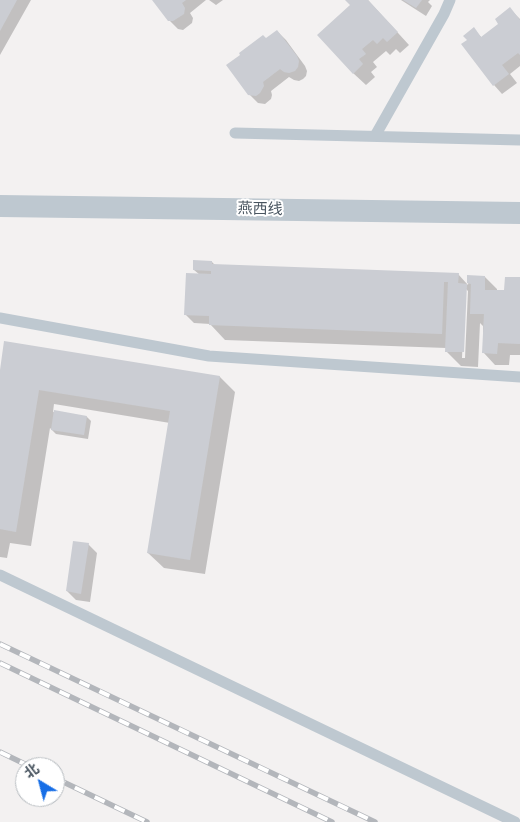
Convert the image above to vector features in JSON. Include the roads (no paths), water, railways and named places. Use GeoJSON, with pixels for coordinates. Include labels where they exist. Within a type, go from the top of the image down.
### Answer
{"type":"FeatureCollection","features":[{"type":"Feature","properties":{"kind":"street","name":"燕西线"},"geometry":{"type":"LineString","coordinates":[[0,206],[520,212]]}},
{"type":"Feature","properties":{"kind":"lane"},"geometry":{"type":"LineString","coordinates":[[375,136],[444,14],[450,0]]}},
{"type":"Feature","properties":{"kind":"lane"},"geometry":{"type":"LineString","coordinates":[[235,133],[520,140]]}},
{"type":"Feature","properties":{"kind":"lane"},"geometry":{"type":"LineString","coordinates":[[0,318],[209,356],[520,377]]}},
{"type":"Feature","properties":{"kind":"lane"},"geometry":{"type":"LineString","coordinates":[[0,575],[515,822]]}},
{"type":"Feature","properties":{"kind":"railway"},"geometry":{"type":"LineString","coordinates":[[0,644],[375,822]]}},
{"type":"Feature","properties":{"kind":"railway"},"geometry":{"type":"LineString","coordinates":[[0,663],[332,822]]}},
{"type":"Feature","properties":{"kind":"railway"},"geometry":{"type":"LineString","coordinates":[[0,752],[15,759]]}},
{"type":"Feature","properties":{"kind":"railway"},"geometry":{"type":"LineString","coordinates":[[65,783],[147,822]]}}]}
